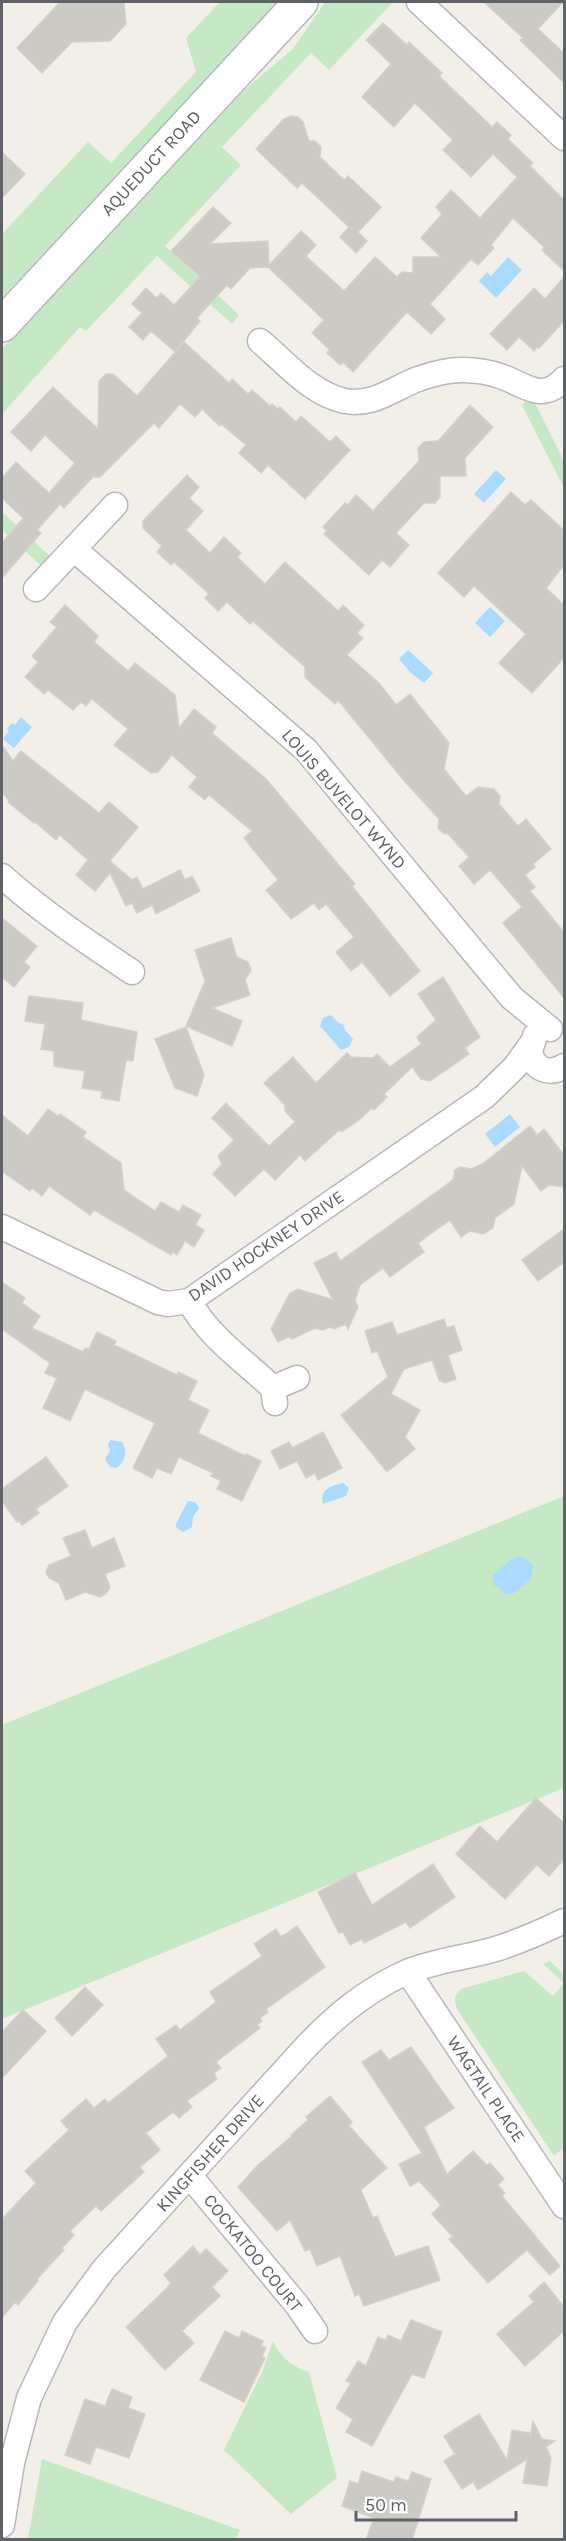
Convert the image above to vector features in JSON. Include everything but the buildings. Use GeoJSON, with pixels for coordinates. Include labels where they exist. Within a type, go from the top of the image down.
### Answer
{"type":"FeatureCollection","features":[{"type":"Feature","properties":{"kind":"main road","name":"AQUEDUCT ROAD"},"geometry":{"type":"LineString","coordinates":[[2,325],[301,2]]}},
{"type":"Feature","properties":{"kind":"street"},"geometry":{"type":"LineString","coordinates":[[419,2],[564,138]]}},
{"type":"Feature","properties":{"kind":"street"},"geometry":{"type":"LineString","coordinates":[[260,341],[322,393],[360,403],[374,400],[416,380],[455,370],[487,372],[533,391],[553,388],[564,379]]}},
{"type":"Feature","properties":{"kind":"street"},"geometry":{"type":"LineString","coordinates":[[36,589],[115,505]]}},
{"type":"Feature","properties":{"kind":"street","name":"LOUIS BUVELOT WYND"},"geometry":{"type":"LineString","coordinates":[[74,549],[306,750],[512,998],[549,1034],[532,1060],[538,1067],[556,1072]]}},
{"type":"Feature","properties":{"kind":"street"},"geometry":{"type":"LineString","coordinates":[[2,876],[34,904],[81,939],[132,972]]}},
{"type":"Feature","properties":{"kind":"street","name":"DAVID HOCKNEY DRIVE"},"geometry":{"type":"LineString","coordinates":[[2,1227],[158,1302],[168,1304],[189,1301],[484,1097],[549,1034]]}},
{"type":"Feature","properties":{"kind":"street","name":"DAVID HOCKNEY DRIVE"},"geometry":{"type":"LineString","coordinates":[[484,1097],[556,1072]]}},
{"type":"Feature","properties":{"kind":"street"},"geometry":{"type":"LineString","coordinates":[[189,1301],[201,1323],[274,1396],[297,1378]]}},
{"type":"Feature","properties":{"kind":"street","name":"KINGFISHER DRIVE"},"geometry":{"type":"LineString","coordinates":[[2,2525],[10,2428],[29,2398],[43,2365],[74,2308],[104,2269],[304,2049],[337,2015],[374,1989],[408,1971],[513,1944],[564,1921]]}},
{"type":"Feature","properties":{"kind":"street","name":"WAGTAIL PLACE"},"geometry":{"type":"LineString","coordinates":[[408,1971],[564,2206]]}},
{"type":"Feature","properties":{"kind":"street","name":"COCKATOO COURT"},"geometry":{"type":"LineString","coordinates":[[190,2176],[315,2331]]}},
{"type":"Feature","properties":{"kind":"green space"},"geometry":{"type":"Polygon","coordinates":[[[220,2],[278,2],[2,303],[2,234],[88,142],[111,163],[196,72],[186,38],[220,2]]]}},
{"type":"Feature","properties":{"kind":"green space"},"geometry":{"type":"Polygon","coordinates":[[[325,2],[393,2],[329,70],[311,53],[222,147],[241,165],[165,246],[239,315],[232,324],[157,256],[86,331],[80,327],[2,414],[2,349],[218,112],[293,49],[325,2]]]}},
{"type":"Feature","properties":{"kind":"green space"},"geometry":{"type":"Polygon","coordinates":[[[529,398],[533,399],[564,461],[564,488],[522,405],[529,398]]]}},
{"type":"Feature","properties":{"kind":"green space"},"geometry":{"type":"Polygon","coordinates":[[[2,512],[54,560],[45,569],[2,530],[2,512]]]}},
{"type":"Feature","properties":{"kind":"green space"},"geometry":{"type":"Polygon","coordinates":[[[564,1496],[564,1788],[2,2019],[2,1725],[564,1496]]]}},
{"type":"Feature","properties":{"kind":"green space"},"geometry":{"type":"Polygon","coordinates":[[[550,1961],[564,1975],[564,1983],[543,1964],[550,1961]]]}},
{"type":"Feature","properties":{"kind":"green space"},"geometry":{"type":"Polygon","coordinates":[[[524,1971],[553,1996],[564,1983],[564,2147],[554,2156],[457,2009],[455,2001],[461,1989],[524,1971]]]}},
{"type":"Feature","properties":{"kind":"green space"},"geometry":{"type":"Polygon","coordinates":[[[273,2341],[287,2361],[309,2372],[337,2478],[291,2514],[224,2450],[263,2370],[273,2341]]]}},
{"type":"Feature","properties":{"kind":"green space"},"geometry":{"type":"Polygon","coordinates":[[[42,2459],[240,2530],[235,2540],[28,2539],[42,2459]]]}},
{"type":"Feature","properties":{"kind":"water"},"geometry":{"type":"Polygon","coordinates":[[[508,257],[522,270],[496,298],[479,281],[487,272],[491,276],[508,257]]]}},
{"type":"Feature","properties":{"kind":"water"},"geometry":{"type":"Polygon","coordinates":[[[496,470],[506,479],[484,503],[474,494],[496,470]]]}},
{"type":"Feature","properties":{"kind":"water"},"geometry":{"type":"Polygon","coordinates":[[[490,607],[505,621],[490,637],[475,623],[490,607]]]}},
{"type":"Feature","properties":{"kind":"water"},"geometry":{"type":"Polygon","coordinates":[[[408,650],[433,673],[424,683],[399,659],[408,650]]]}},
{"type":"Feature","properties":{"kind":"water"},"geometry":{"type":"Polygon","coordinates":[[[21,717],[32,727],[14,748],[4,740],[4,737],[12,723],[15,725],[21,717]]]}},
{"type":"Feature","properties":{"kind":"water"},"geometry":{"type":"Polygon","coordinates":[[[331,1015],[344,1025],[345,1030],[353,1039],[349,1047],[341,1050],[320,1026],[323,1018],[331,1015]]]}},
{"type":"Feature","properties":{"kind":"water"},"geometry":{"type":"Polygon","coordinates":[[[510,1114],[520,1127],[495,1147],[485,1134],[510,1114]]]}},
{"type":"Feature","properties":{"kind":"water"},"geometry":{"type":"Polygon","coordinates":[[[111,1440],[122,1442],[125,1449],[124,1459],[117,1468],[110,1467],[105,1459],[110,1451],[108,1444],[111,1440]]]}},
{"type":"Feature","properties":{"kind":"water"},"geometry":{"type":"Polygon","coordinates":[[[343,1483],[349,1488],[346,1496],[323,1504],[324,1492],[343,1483]]]}},
{"type":"Feature","properties":{"kind":"water"},"geometry":{"type":"Polygon","coordinates":[[[188,1501],[195,1502],[199,1508],[193,1517],[192,1527],[183,1532],[176,1527],[176,1524],[188,1501]]]}},
{"type":"Feature","properties":{"kind":"water"},"geometry":{"type":"Polygon","coordinates":[[[521,1556],[533,1565],[531,1579],[514,1593],[507,1594],[494,1585],[492,1576],[510,1560],[521,1556]]]}}]}
